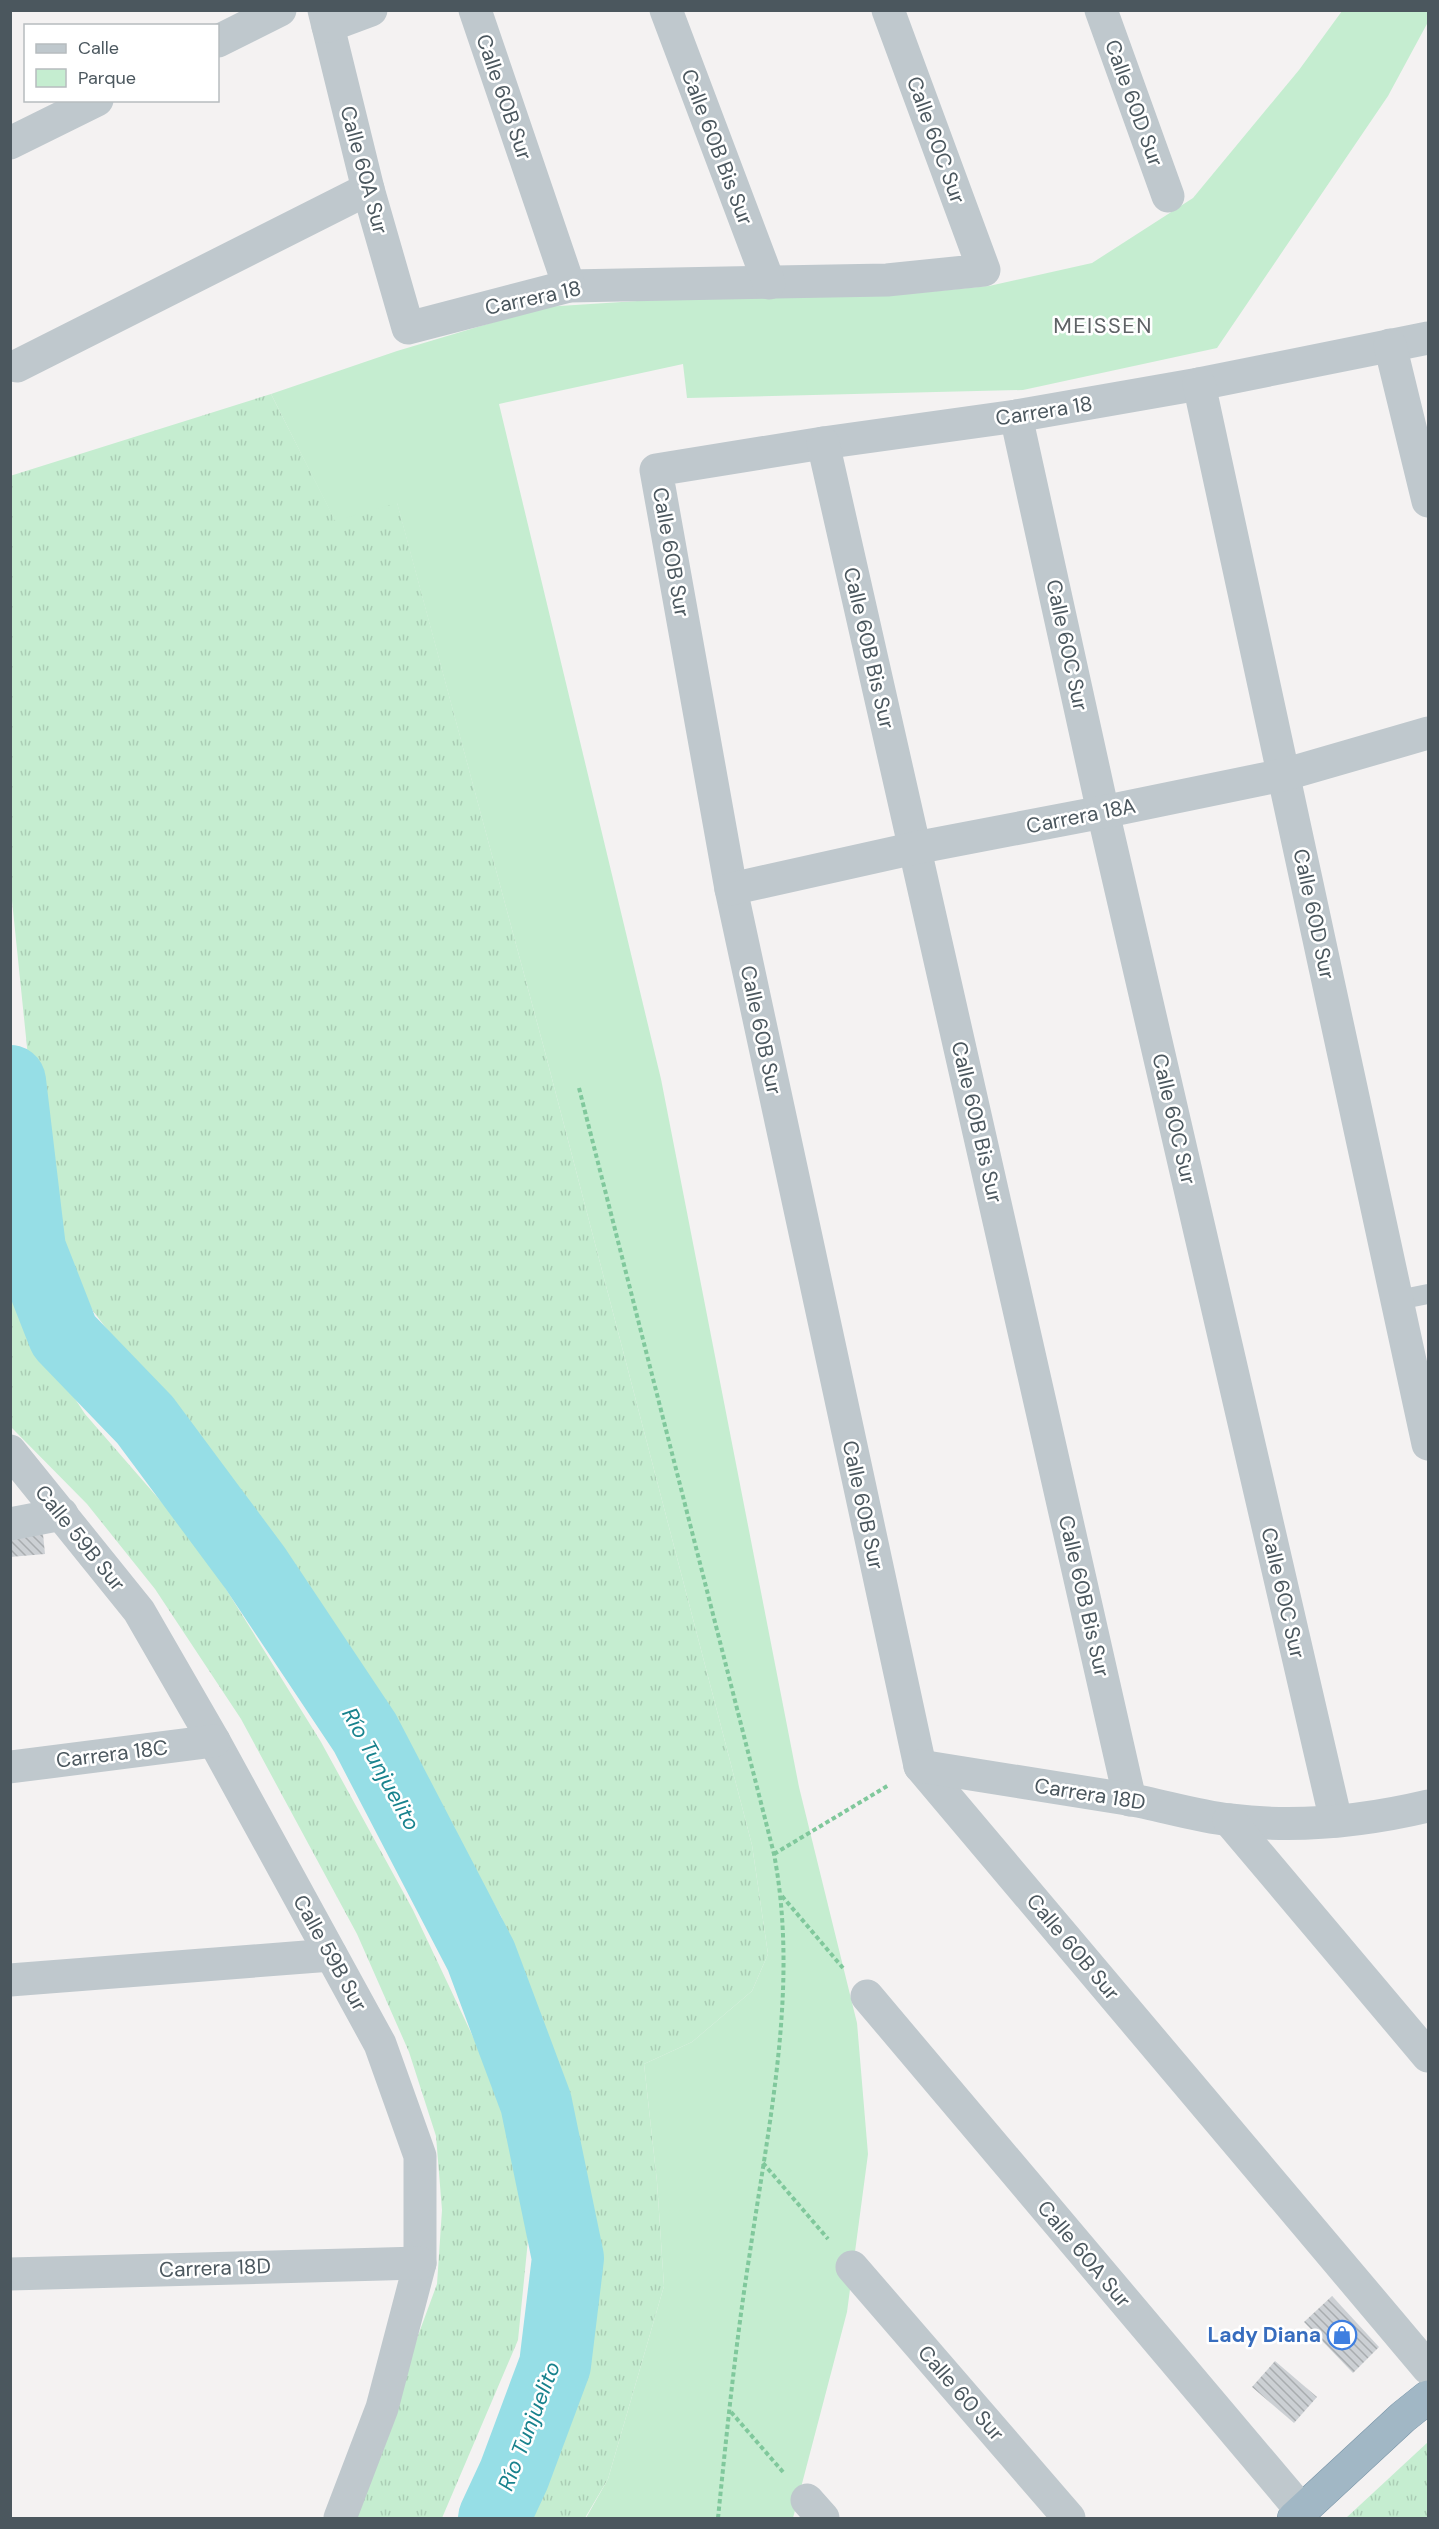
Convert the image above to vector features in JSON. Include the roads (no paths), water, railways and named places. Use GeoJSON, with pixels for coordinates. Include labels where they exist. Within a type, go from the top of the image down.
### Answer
{"type":"FeatureCollection","features":[{"type":"Feature","properties":{"kind":"highway"},"geometry":{"type":"LineString","coordinates":[[1298,2515],[1403,2417],[1428,2397]]}},
{"type":"Feature","properties":{"kind":"street"},"geometry":{"type":"LineString","coordinates":[[219,40],[280,10]]}},
{"type":"Feature","properties":{"kind":"street"},"geometry":{"type":"LineString","coordinates":[[326,18],[371,10]]}},
{"type":"Feature","properties":{"kind":"street","name":"Calle 60B Sur"},"geometry":{"type":"LineString","coordinates":[[475,10],[569,286]]}},
{"type":"Feature","properties":{"kind":"street","name":"Calle 60B Bis Sur"},"geometry":{"type":"LineString","coordinates":[[666,10],[769,283]]}},
{"type":"Feature","properties":{"kind":"street","name":"Calle 60C Sur"},"geometry":{"type":"LineString","coordinates":[[888,10],[984,270]]}},
{"type":"Feature","properties":{"kind":"street","name":"Calle 60D Sur"},"geometry":{"type":"LineString","coordinates":[[1101,10],[1168,196]]}},
{"type":"Feature","properties":{"kind":"street","name":"Calle 60A Sur"},"geometry":{"type":"LineString","coordinates":[[326,18],[368,189],[408,328]]}},
{"type":"Feature","properties":{"kind":"street"},"geometry":{"type":"LineString","coordinates":[[10,143],[93,102]]}},
{"type":"Feature","properties":{"kind":"street"},"geometry":{"type":"LineString","coordinates":[[17,366],[368,189]]}},
{"type":"Feature","properties":{"kind":"street","name":"Carrera 18"},"geometry":{"type":"LineString","coordinates":[[408,328],[569,286],[887,280],[984,270]]}},
{"type":"Feature","properties":{"kind":"street","name":"Carrera 18"},"geometry":{"type":"LineString","coordinates":[[656,470],[823,443],[1016,416],[1199,384],[1428,338]]}},
{"type":"Feature","properties":{"kind":"street"},"geometry":{"type":"LineString","coordinates":[[1390,345],[1428,501]]}},
{"type":"Feature","properties":{"kind":"street","name":"Calle 60D Sur"},"geometry":{"type":"LineString","coordinates":[[1199,384],[1283,775],[1413,1297],[1428,1444]]}},
{"type":"Feature","properties":{"kind":"street","name":"Calle 60C Sur"},"geometry":{"type":"LineString","coordinates":[[1016,416],[1103,812],[1336,1821]]}},
{"type":"Feature","properties":{"kind":"street","name":"Calle 60B Bis Sur"},"geometry":{"type":"LineString","coordinates":[[823,443],[1130,1800]]}},
{"type":"Feature","properties":{"kind":"street","name":"Calle 60B Sur"},"geometry":{"type":"LineString","coordinates":[[656,470],[731,889],[920,1766],[1428,2368]]}},
{"type":"Feature","properties":{"kind":"street","name":"Carrera 18A"},"geometry":{"type":"LineString","coordinates":[[731,889],[915,848],[1283,775],[1428,733]]}},
{"type":"Feature","properties":{"kind":"street","name":"Calle 59B Sur"},"geometry":{"type":"LineString","coordinates":[[10,1451],[139,1611],[214,1741],[380,2044],[420,2156],[420,2263],[382,2408],[340,2518]]}},
{"type":"Feature","properties":{"kind":"street"},"geometry":{"type":"LineString","coordinates":[[10,1524],[62,1514]]}},
{"type":"Feature","properties":{"kind":"street","name":"Carrera 18C"},"geometry":{"type":"LineString","coordinates":[[10,1767],[214,1741]]}},
{"type":"Feature","properties":{"kind":"street","name":"Carrera 18D"},"geometry":{"type":"LineString","coordinates":[[920,1766],[1130,1800],[1229,1820],[1336,1821],[1394,1814],[1428,1806]]}},
{"type":"Feature","properties":{"kind":"street"},"geometry":{"type":"LineString","coordinates":[[1229,1820],[1428,2056]]}},
{"type":"Feature","properties":{"kind":"street"},"geometry":{"type":"LineString","coordinates":[[10,1980],[331,1955]]}},
{"type":"Feature","properties":{"kind":"street","name":"Calle 60A Sur"},"geometry":{"type":"LineString","coordinates":[[867,1996],[1298,2515]]}},
{"type":"Feature","properties":{"kind":"street","name":"Carrera 18D"},"geometry":{"type":"LineString","coordinates":[[10,2274],[420,2263]]}},
{"type":"Feature","properties":{"kind":"street","name":"Calle 60 Sur"},"geometry":{"type":"LineString","coordinates":[[852,2267],[1069,2518]]}},
{"type":"Feature","properties":{"kind":"waterway","name":"Río Tunjuelito"},"geometry":{"type":"LineString","coordinates":[[10,1081],[30,1249],[64,1336],[145,1420],[255,1568],[365,1733],[481,1956],[536,2103],[568,2258],[555,2365],[514,2475],[494,2518]]}},
{"type":"Feature","properties":{"kind":"place","name":"Lady Diana"},"geometry":{"type":"Point","coordinates":[1342,2335]}},
{"type":"Feature","properties":{"kind":"district","name":"MEISSEN"},"geometry":{"type":"Point","coordinates":[1103,325]}}]}
